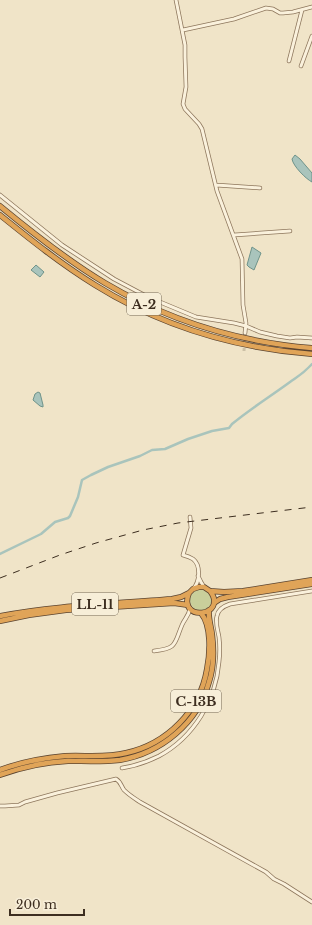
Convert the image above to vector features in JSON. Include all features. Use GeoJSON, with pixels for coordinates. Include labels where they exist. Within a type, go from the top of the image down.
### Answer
{"type":"FeatureCollection","features":[{"type":"Feature","properties":{"kind":"highway","name":"A-2"},"geometry":{"type":"LineString","coordinates":[[0,206],[34,234],[79,267],[154,309],[197,325],[231,335],[268,343],[312,348]]}},
{"type":"Feature","properties":{"kind":"highway","name":"A-2"},"geometry":{"type":"LineString","coordinates":[[0,215],[39,246],[82,277],[117,298],[151,315],[193,331],[235,343],[276,351],[312,354]]}},
{"type":"Feature","properties":{"kind":"highway"},"geometry":{"type":"LineString","coordinates":[[248,590],[255,587],[312,577]]}},
{"type":"Feature","properties":{"kind":"highway"},"geometry":{"type":"LineString","coordinates":[[204,587],[210,590],[224,592],[248,590],[312,580]]}},
{"type":"Feature","properties":{"kind":"highway"},"geometry":{"type":"LineString","coordinates":[[198,613],[209,610],[214,603],[225,597],[312,584]]}},
{"type":"Feature","properties":{"kind":"highway","name":"LL-11"},"geometry":{"type":"LineString","coordinates":[[0,616],[66,606],[172,599],[180,597],[199,587],[204,587]]}},
{"type":"Feature","properties":{"kind":"highway"},"geometry":{"type":"LineString","coordinates":[[210,590],[213,595],[214,603]]}},
{"type":"Feature","properties":{"kind":"highway"},"geometry":{"type":"LineString","coordinates":[[189,606],[187,600],[191,591]]}},
{"type":"Feature","properties":{"kind":"highway","name":"LL-11"},"geometry":{"type":"LineString","coordinates":[[0,621],[70,610],[174,603],[189,606],[198,613]]}},
{"type":"Feature","properties":{"kind":"highway","name":"C-13B"},"geometry":{"type":"LineString","coordinates":[[0,775],[46,763],[69,761],[111,761],[129,758],[150,750],[170,739],[193,715],[203,699],[209,683],[214,649],[208,617],[209,610]]}},
{"type":"Feature","properties":{"kind":"highway","name":"C-13B"},"geometry":{"type":"LineString","coordinates":[[0,770],[23,763],[53,757],[107,756],[125,754],[146,747],[166,735],[180,723],[191,709],[205,679],[208,664],[209,643],[204,617],[198,613]]}},
{"type":"Feature","properties":{"kind":"street"},"geometry":{"type":"LineString","coordinates":[[176,0],[185,45],[186,89],[182,104],[202,130],[219,198],[242,260],[243,298],[246,326],[245,333]]}},
{"type":"Feature","properties":{"kind":"street"},"geometry":{"type":"LineString","coordinates":[[183,30],[238,18],[266,8],[280,13],[312,8]]}},
{"type":"Feature","properties":{"kind":"street"},"geometry":{"type":"LineString","coordinates":[[289,60],[302,10]]}},
{"type":"Feature","properties":{"kind":"street"},"geometry":{"type":"LineString","coordinates":[[301,66],[312,36]]}},
{"type":"Feature","properties":{"kind":"street"},"geometry":{"type":"LineString","coordinates":[[216,185],[260,188]]}},
{"type":"Feature","properties":{"kind":"street"},"geometry":{"type":"LineString","coordinates":[[0,195],[62,245],[82,259],[154,300],[193,316],[246,326],[277,336],[290,338],[312,338]]}},
{"type":"Feature","properties":{"kind":"street"},"geometry":{"type":"LineString","coordinates":[[234,235],[290,231]]}},
{"type":"Feature","properties":{"kind":"street"},"geometry":{"type":"LineString","coordinates":[[190,517],[191,528],[184,555],[194,560],[197,565],[198,576],[197,583],[191,591]]}},
{"type":"Feature","properties":{"kind":"street"},"geometry":{"type":"LineString","coordinates":[[198,576],[204,587]]}},
{"type":"Feature","properties":{"kind":"street"},"geometry":{"type":"LineString","coordinates":[[122,768],[140,764],[166,752],[193,728],[203,713],[210,701],[218,675],[220,650],[216,620],[218,612],[223,607],[230,604],[312,591]]}},
{"type":"Feature","properties":{"kind":"street"},"geometry":{"type":"LineString","coordinates":[[154,651],[167,649],[173,646],[182,625],[188,616],[189,606]]}},
{"type":"Feature","properties":{"kind":"street"},"geometry":{"type":"LineString","coordinates":[[188,616],[198,613]]}},
{"type":"Feature","properties":{"kind":"street"},"geometry":{"type":"LineString","coordinates":[[0,806],[19,804],[116,779],[129,794],[148,807],[266,872],[274,879],[312,902]]}},
{"type":"Feature","properties":{"kind":"green space"},"geometry":{"type":"Polygon","coordinates":[[[201,589],[209,592],[212,600],[209,608],[201,611],[193,608],[190,600],[193,592],[201,589]]]}},
{"type":"Feature","properties":{"kind":"water"},"geometry":{"type":"Polygon","coordinates":[[[295,155],[312,173],[312,182],[297,169],[292,159],[295,155]]]}},
{"type":"Feature","properties":{"kind":"water"},"geometry":{"type":"Polygon","coordinates":[[[252,247],[261,253],[254,270],[247,265],[252,247]]]}},
{"type":"Feature","properties":{"kind":"water"},"geometry":{"type":"Polygon","coordinates":[[[36,265],[44,272],[40,277],[31,270],[36,265]]]}},
{"type":"Feature","properties":{"kind":"water"},"geometry":{"type":"Polygon","coordinates":[[[38,392],[40,393],[43,407],[33,400],[35,394],[38,392]]]}},
{"type":"Feature","properties":{"kind":"waterway"},"geometry":{"type":"LineString","coordinates":[[0,554],[41,534],[55,522],[68,518],[78,497],[82,480],[108,467],[140,456],[152,450],[165,449],[212,431],[229,428],[239,418],[302,374],[312,364]]}},
{"type":"Feature","properties":{"kind":"tunnel"},"geometry":{"type":"LineString","coordinates":[[244,351],[245,333]]}},
{"type":"Feature","properties":{"kind":"railway"},"geometry":{"type":"LineString","coordinates":[[0,578],[60,555],[143,530],[178,523],[312,507]]}}]}
